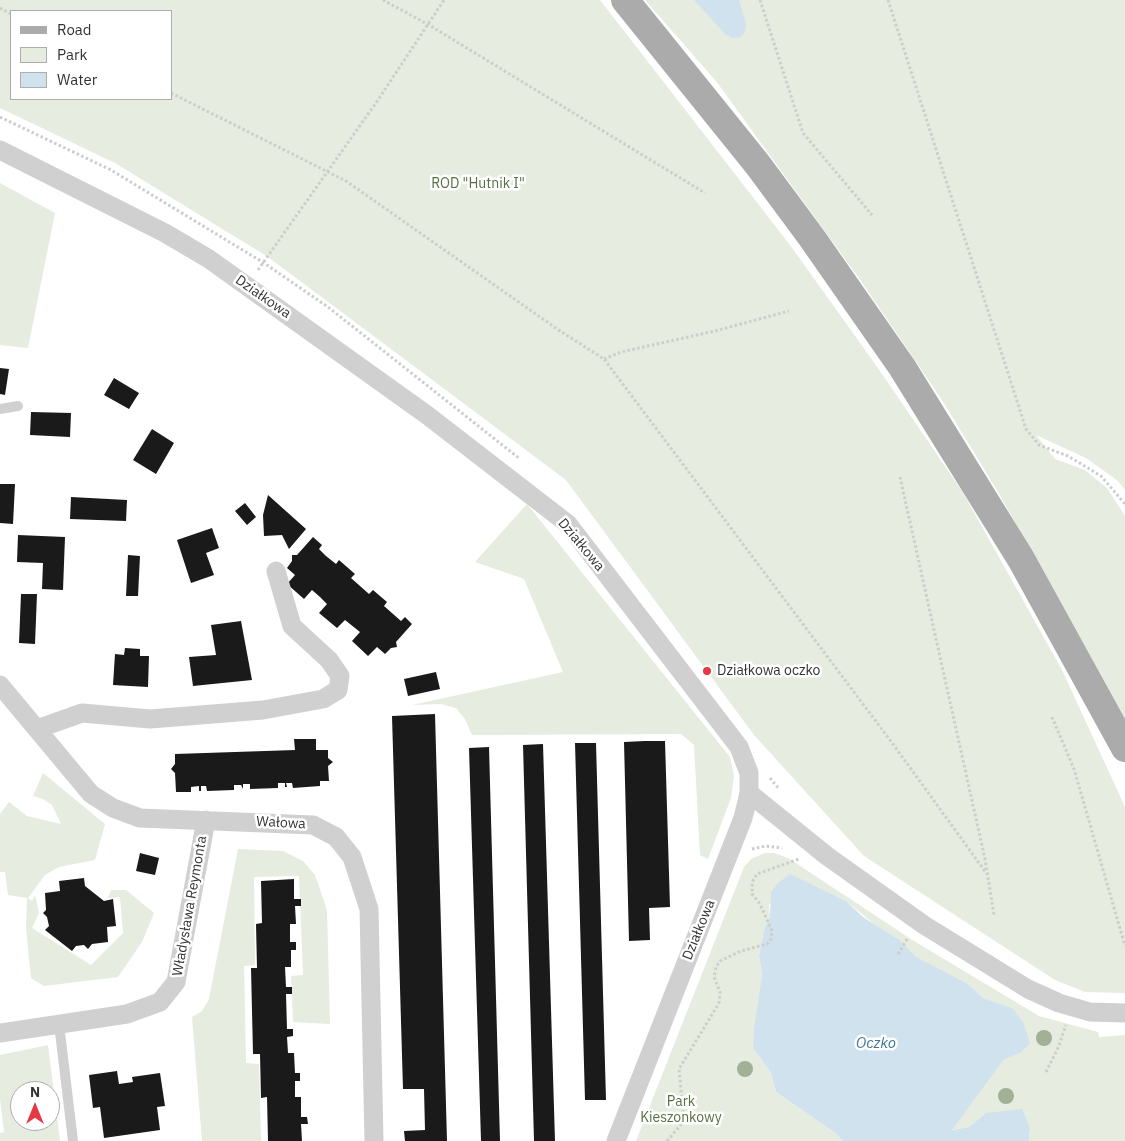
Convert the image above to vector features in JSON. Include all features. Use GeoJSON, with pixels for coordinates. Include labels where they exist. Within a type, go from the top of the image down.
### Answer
{"type":"FeatureCollection","features":[{"type":"Feature","properties":{"kind":"main road"},"geometry":{"type":"LineString","coordinates":[[625,0],[758,165],[812,238],[902,367],[1021,559],[1125,748]]}},
{"type":"Feature","properties":{"kind":"street","name":"Działkowa"},"geometry":{"type":"LineString","coordinates":[[0,150],[164,233],[248,285],[427,415],[568,524],[739,747],[748,772],[749,793],[743,818],[616,1141]]}},
{"type":"Feature","properties":{"kind":"street"},"geometry":{"type":"LineString","coordinates":[[37,729],[82,712],[150,719],[262,710],[324,699],[338,690],[340,676],[329,660],[292,626],[276,571]]}},
{"type":"Feature","properties":{"kind":"street","name":"Wałowa"},"geometry":{"type":"LineString","coordinates":[[0,685],[91,794],[113,808],[140,818],[314,825],[336,837],[352,857],[369,909],[374,1141]]}},
{"type":"Feature","properties":{"kind":"street"},"geometry":{"type":"LineString","coordinates":[[749,793],[827,856],[924,925],[1028,989],[1090,1012],[1125,1013]]}},
{"type":"Feature","properties":{"kind":"street","name":"Władysława Reymonta"},"geometry":{"type":"LineString","coordinates":[[0,1033],[128,1014],[160,1002],[176,982],[206,820]]}},
{"type":"Feature","properties":{"kind":"lane"},"geometry":{"type":"LineString","coordinates":[[0,409],[18,406]]}},
{"type":"Feature","properties":{"kind":"lane"},"geometry":{"type":"LineString","coordinates":[[59,1024],[73,1141]]}},
{"type":"Feature","properties":{"kind":"path"},"geometry":{"type":"LineString","coordinates":[[383,0],[429,25],[705,193]]}},
{"type":"Feature","properties":{"kind":"path"},"geometry":{"type":"LineString","coordinates":[[248,285],[429,25],[444,0]]}},
{"type":"Feature","properties":{"kind":"path"},"geometry":{"type":"LineString","coordinates":[[760,0],[803,133],[872,214]]}},
{"type":"Feature","properties":{"kind":"path"},"geometry":{"type":"LineString","coordinates":[[888,0],[1026,429],[1031,438],[1040,445],[1068,456],[1101,476],[1125,504]]}},
{"type":"Feature","properties":{"kind":"path"},"geometry":{"type":"LineString","coordinates":[[172,93],[346,181],[560,331],[604,359],[890,740],[987,874]]}},
{"type":"Feature","properties":{"kind":"path"},"geometry":{"type":"LineString","coordinates":[[604,359],[621,352],[715,331],[789,311]]}},
{"type":"Feature","properties":{"kind":"path"},"geometry":{"type":"LineString","coordinates":[[900,477],[987,874],[994,915]]}},
{"type":"Feature","properties":{"kind":"path"},"geometry":{"type":"LineString","coordinates":[[1052,716],[1074,769],[1125,946]]}},
{"type":"Feature","properties":{"kind":"path"},"geometry":{"type":"LineString","coordinates":[[667,1141],[684,1121],[679,1069],[719,1003],[720,992],[714,977],[716,967],[720,961],[741,951],[767,944],[770,940],[772,931],[760,904],[752,894],[752,882],[757,874],[799,859]]}},
{"type":"Feature","properties":{"kind":"path"},"geometry":{"type":"LineString","coordinates":[[898,954],[912,931]]}},
{"type":"Feature","properties":{"kind":"path"},"geometry":{"type":"LineString","coordinates":[[1046,1072],[1058,1048],[1071,1006]]}},
{"type":"Feature","properties":{"kind":"green space","name":"ROD \"Hutnik I\""},"geometry":{"type":"Polygon","coordinates":[[[0,0],[600,0],[790,245],[873,361],[962,491],[1062,670],[1125,807],[1125,993],[1085,992],[1055,980],[864,856],[754,735],[566,480],[268,257],[115,163],[0,108],[0,0]]]}},
{"type":"Feature","properties":{"kind":"green space"},"geometry":{"type":"Polygon","coordinates":[[[645,0],[1125,0],[1125,490],[1118,481],[1086,458],[1036,435],[1055,459],[1085,470],[1107,488],[1125,516],[1125,720],[998,492],[942,400],[861,281],[716,81],[645,0]]]}},
{"type":"Feature","properties":{"kind":"green space"},"geometry":{"type":"Polygon","coordinates":[[[0,183],[55,213],[28,348],[0,345],[0,183]]]}},
{"type":"Feature","properties":{"kind":"green space"},"geometry":{"type":"Polygon","coordinates":[[[527,504],[730,757],[734,776],[731,798],[708,859],[700,855],[694,745],[681,734],[472,735],[465,719],[456,708],[441,704],[412,705],[563,672],[524,579],[475,562],[527,504]]]}},
{"type":"Feature","properties":{"kind":"green space"},"geometry":{"type":"Polygon","coordinates":[[[43,773],[105,824],[95,860],[59,867],[45,875],[28,898],[32,901],[35,895],[39,913],[32,928],[91,965],[123,933],[120,897],[108,898],[111,890],[126,890],[154,913],[142,942],[118,977],[44,986],[31,978],[26,928],[27,898],[8,895],[5,872],[0,872],[0,814],[9,802],[27,816],[61,824],[52,805],[43,799],[33,796],[43,773]]]}},
{"type":"Feature","properties":{"kind":"green space"},"geometry":{"type":"Polygon","coordinates":[[[238,849],[283,851],[303,861],[315,875],[327,910],[330,1024],[293,1022],[291,976],[303,975],[299,876],[254,877],[255,965],[244,966],[246,1063],[259,1064],[261,1141],[202,1141],[192,1017],[202,1011],[209,999],[238,849]]]}},
{"type":"Feature","properties":{"kind":"green space","name":"Park Kieszonkowy"},"geometry":{"type":"Polygon","coordinates":[[[765,853],[774,853],[788,858],[914,941],[1039,1016],[1098,1032],[1099,1037],[1125,1035],[1125,1141],[1029,1141],[1030,1128],[986,1113],[969,1127],[951,1130],[1004,1058],[1020,1053],[1012,1008],[983,998],[968,984],[918,960],[846,901],[793,876],[769,905],[770,916],[764,930],[759,956],[762,974],[753,1048],[771,1073],[776,1092],[834,1132],[843,1141],[636,1141],[744,867],[751,859],[765,853]]]}},
{"type":"Feature","properties":{"kind":"green space"},"geometry":{"type":"Polygon","coordinates":[[[48,1045],[52,1081],[10,1081],[10,1131],[59,1131],[60,1141],[0,1141],[0,1133],[4,1132],[0,1099],[0,1055],[48,1045]]]}},
{"type":"Feature","properties":{"kind":"water"},"geometry":{"type":"Polygon","coordinates":[[[694,0],[739,0],[746,24],[745,32],[740,37],[732,38],[725,34],[694,0]]]}},
{"type":"Feature","properties":{"kind":"water","name":"Oczko"},"geometry":{"type":"Polygon","coordinates":[[[790,874],[846,901],[863,917],[899,940],[916,957],[968,984],[983,998],[1012,1008],[1023,1022],[1030,1043],[1020,1053],[1004,1059],[952,1130],[969,1127],[986,1113],[1022,1109],[1030,1128],[1029,1141],[843,1141],[834,1132],[776,1092],[771,1073],[753,1048],[754,1030],[762,974],[759,956],[764,930],[770,916],[771,892],[778,883],[790,874]]]}},
{"type":"Feature","properties":{"kind":"building"},"geometry":{"type":"Polygon","coordinates":[[[0,368],[9,369],[5,395],[0,394],[0,368]]]}},
{"type":"Feature","properties":{"kind":"building"},"geometry":{"type":"Polygon","coordinates":[[[114,378],[139,393],[129,409],[104,395],[114,378]]]}},
{"type":"Feature","properties":{"kind":"building"},"geometry":{"type":"Polygon","coordinates":[[[31,412],[71,413],[70,437],[30,435],[31,412]]]}},
{"type":"Feature","properties":{"kind":"building"},"geometry":{"type":"Polygon","coordinates":[[[152,429],[174,443],[156,474],[133,460],[152,429]]]}},
{"type":"Feature","properties":{"kind":"building"},"geometry":{"type":"Polygon","coordinates":[[[0,484],[15,484],[13,524],[0,523],[0,484]]]}},
{"type":"Feature","properties":{"kind":"building"},"geometry":{"type":"Polygon","coordinates":[[[268,495],[306,529],[289,549],[282,535],[264,536],[263,515],[268,495]]]}},
{"type":"Feature","properties":{"kind":"building"},"geometry":{"type":"Polygon","coordinates":[[[71,497],[127,500],[126,521],[70,519],[71,497]]]}},
{"type":"Feature","properties":{"kind":"building"},"geometry":{"type":"Polygon","coordinates":[[[245,503],[256,517],[247,525],[235,511],[245,503]]]}},
{"type":"Feature","properties":{"kind":"building"},"geometry":{"type":"Polygon","coordinates":[[[212,528],[219,548],[206,553],[214,575],[191,583],[177,540],[212,528]]]}},
{"type":"Feature","properties":{"kind":"building"},"geometry":{"type":"Polygon","coordinates":[[[18,535],[65,537],[63,590],[42,589],[43,563],[17,562],[18,535]]]}},
{"type":"Feature","properties":{"kind":"building"},"geometry":{"type":"Polygon","coordinates":[[[313,537],[322,545],[319,549],[336,564],[339,560],[355,574],[351,578],[369,594],[373,590],[387,602],[384,606],[401,621],[405,617],[412,624],[396,642],[397,647],[391,648],[385,654],[377,647],[368,656],[352,641],[360,632],[345,620],[337,628],[319,613],[327,604],[320,597],[312,590],[304,599],[287,584],[295,575],[287,568],[292,561],[292,555],[297,555],[313,537]]]}},
{"type":"Feature","properties":{"kind":"building"},"geometry":{"type":"Polygon","coordinates":[[[128,555],[140,556],[138,596],[126,596],[128,555]]]}},
{"type":"Feature","properties":{"kind":"building"},"geometry":{"type":"Polygon","coordinates":[[[21,594],[37,594],[35,644],[19,643],[21,594]]]}},
{"type":"Feature","properties":{"kind":"building"},"geometry":{"type":"Polygon","coordinates":[[[241,621],[252,680],[193,686],[189,657],[216,655],[211,625],[241,621]]]}},
{"type":"Feature","properties":{"kind":"building"},"geometry":{"type":"Polygon","coordinates":[[[125,648],[140,649],[140,656],[149,656],[148,687],[113,685],[115,654],[124,655],[125,648]]]}},
{"type":"Feature","properties":{"kind":"building"},"geometry":{"type":"Polygon","coordinates":[[[436,672],[440,689],[408,696],[404,679],[436,672]]]}},
{"type":"Feature","properties":{"kind":"building"},"geometry":{"type":"Polygon","coordinates":[[[435,714],[447,1141],[405,1141],[404,1131],[425,1130],[424,1089],[403,1089],[392,716],[435,714]]]}},
{"type":"Feature","properties":{"kind":"building"},"geometry":{"type":"Polygon","coordinates":[[[294,739],[316,739],[316,750],[328,750],[328,758],[333,762],[328,766],[329,781],[320,781],[320,786],[293,788],[292,783],[286,783],[287,787],[285,787],[285,783],[278,783],[278,788],[250,789],[250,784],[243,784],[243,789],[241,785],[234,785],[234,790],[207,791],[206,786],[201,786],[201,791],[199,791],[199,786],[191,787],[191,792],[176,792],[175,773],[171,769],[175,764],[175,754],[295,750],[294,739]]]}},
{"type":"Feature","properties":{"kind":"building"},"geometry":{"type":"Polygon","coordinates":[[[665,741],[670,907],[649,908],[650,940],[629,941],[624,742],[665,741]]]}},
{"type":"Feature","properties":{"kind":"building"},"geometry":{"type":"Polygon","coordinates":[[[575,743],[596,743],[606,1100],[585,1100],[575,743]]]}},
{"type":"Feature","properties":{"kind":"building"},"geometry":{"type":"Polygon","coordinates":[[[543,744],[555,1141],[534,1141],[523,745],[543,744]]]}},
{"type":"Feature","properties":{"kind":"building"},"geometry":{"type":"Polygon","coordinates":[[[489,747],[500,1141],[481,1141],[469,748],[489,747]]]}},
{"type":"Feature","properties":{"kind":"building"},"geometry":{"type":"Polygon","coordinates":[[[140,853],[159,858],[155,875],[136,871],[140,853]]]}},
{"type":"Feature","properties":{"kind":"building"},"geometry":{"type":"Polygon","coordinates":[[[84,878],[85,886],[104,901],[113,899],[116,926],[107,927],[108,942],[92,944],[88,949],[84,945],[76,946],[72,951],[45,930],[49,926],[47,917],[43,913],[46,910],[45,893],[60,891],[59,881],[84,878]]]}},
{"type":"Feature","properties":{"kind":"building"},"geometry":{"type":"Polygon","coordinates":[[[294,879],[294,899],[301,899],[301,906],[295,906],[296,924],[290,924],[290,942],[296,942],[296,950],[291,950],[291,967],[285,967],[286,987],[292,987],[292,994],[286,994],[287,1029],[293,1029],[293,1036],[287,1037],[288,1053],[294,1053],[295,1073],[300,1073],[300,1081],[295,1081],[295,1097],[301,1097],[301,1117],[307,1117],[308,1124],[301,1124],[302,1141],[268,1141],[267,1097],[261,1098],[260,1054],[253,1054],[251,968],[257,968],[256,924],[262,923],[261,881],[294,879]]]}},
{"type":"Feature","properties":{"kind":"building"},"geometry":{"type":"Polygon","coordinates":[[[117,1071],[119,1084],[133,1082],[132,1077],[160,1073],[165,1106],[157,1107],[160,1130],[104,1138],[100,1107],[93,1108],[89,1075],[117,1071]]]}},
{"type":"Feature","properties":{"kind":"place","name":"Działkowa oczko"},"geometry":{"type":"Point","coordinates":[707,671]}}]}
